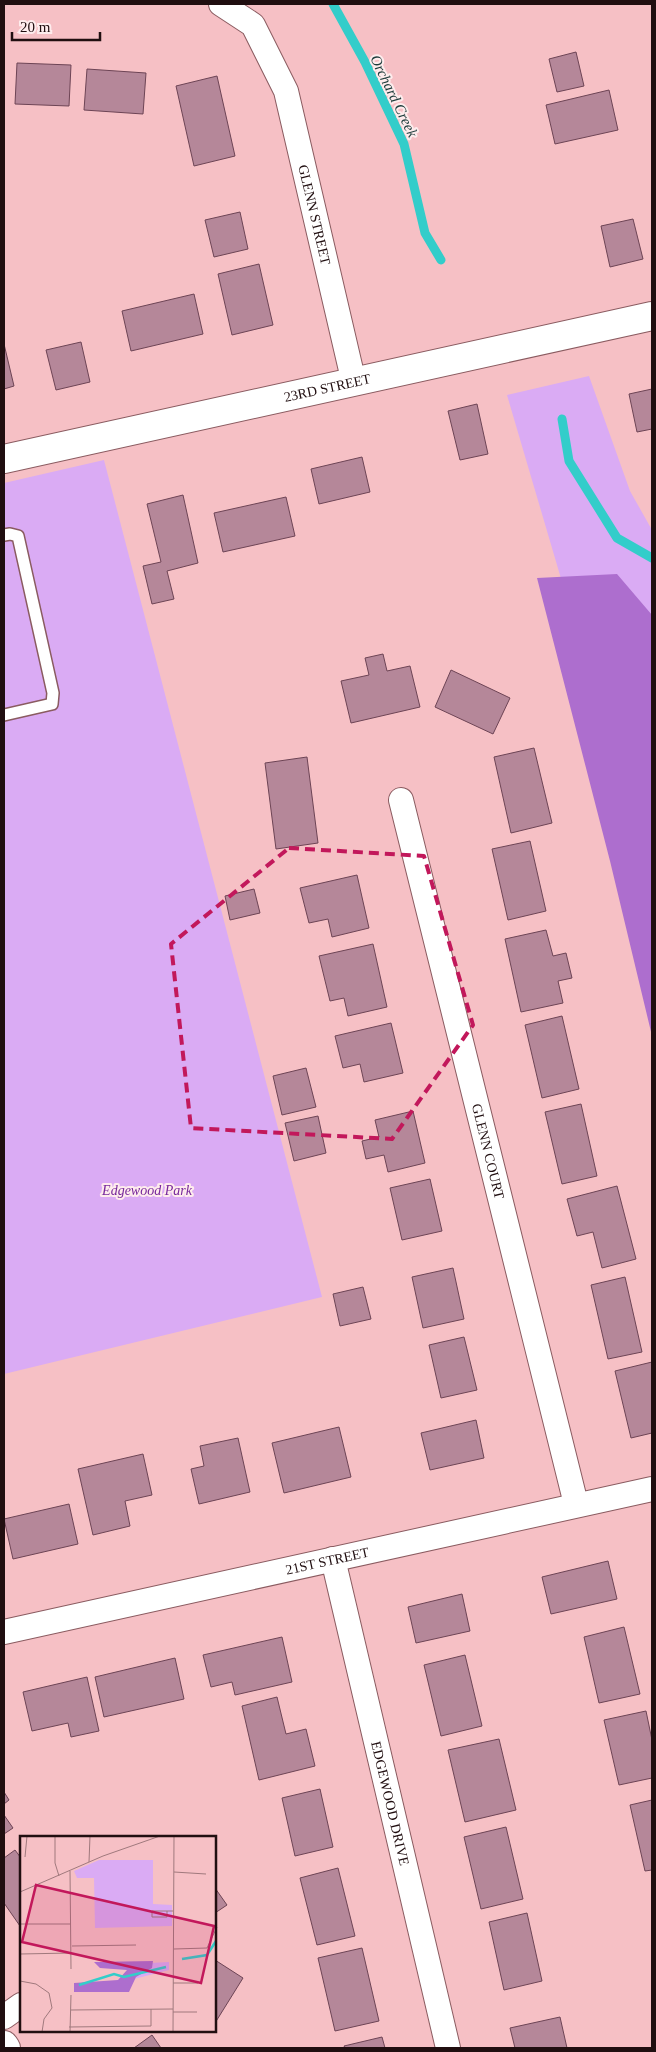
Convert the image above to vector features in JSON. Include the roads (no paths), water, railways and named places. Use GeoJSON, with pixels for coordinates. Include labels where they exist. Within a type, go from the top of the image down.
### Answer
{"type":"FeatureCollection","features":[{"type":"Feature","properties":{"kind":"street","name":"GLENN STREET"},"geometry":{"type":"LineString","coordinates":[[220,4],[254,25],[286,91],[354,382]]}},
{"type":"Feature","properties":{"kind":"street","name":"23RD STREET"},"geometry":{"type":"LineString","coordinates":[[4,459],[652,316]]}},
{"type":"Feature","properties":{"kind":"street","name":"GLENN COURT"},"geometry":{"type":"LineString","coordinates":[[401,800],[576,1504]]}},
{"type":"Feature","properties":{"kind":"street","name":"21ST STREET"},"geometry":{"type":"LineString","coordinates":[[4,1632],[576,1504],[652,1489]]}},
{"type":"Feature","properties":{"kind":"street","name":"EDGEWOOD DRIVE"},"geometry":{"type":"LineString","coordinates":[[333,1559],[448,2048]]}},
{"type":"Feature","properties":{"kind":"street"},"geometry":{"type":"LineString","coordinates":[[4,2017],[20,2006]]}},
{"type":"Feature","properties":{"kind":"lane"},"geometry":{"type":"LineString","coordinates":[[4,535],[18,536],[53,693],[52,704],[4,715]]}},
{"type":"Feature","properties":{"kind":"waterway","name":"Orchard Creek"},"geometry":{"type":"LineString","coordinates":[[333,4],[365,62],[404,144],[425,233],[441,260]]}},
{"type":"Feature","properties":{"kind":"waterway","name":"Orchard Creek"},"geometry":{"type":"LineString","coordinates":[[562,419],[569,461],[617,538],[652,558]]}},
{"type":"Feature","properties":{"kind":"park label","name":"Edgewood Park"},"geometry":{"type":"Point","coordinates":[147,1190]}}]}
